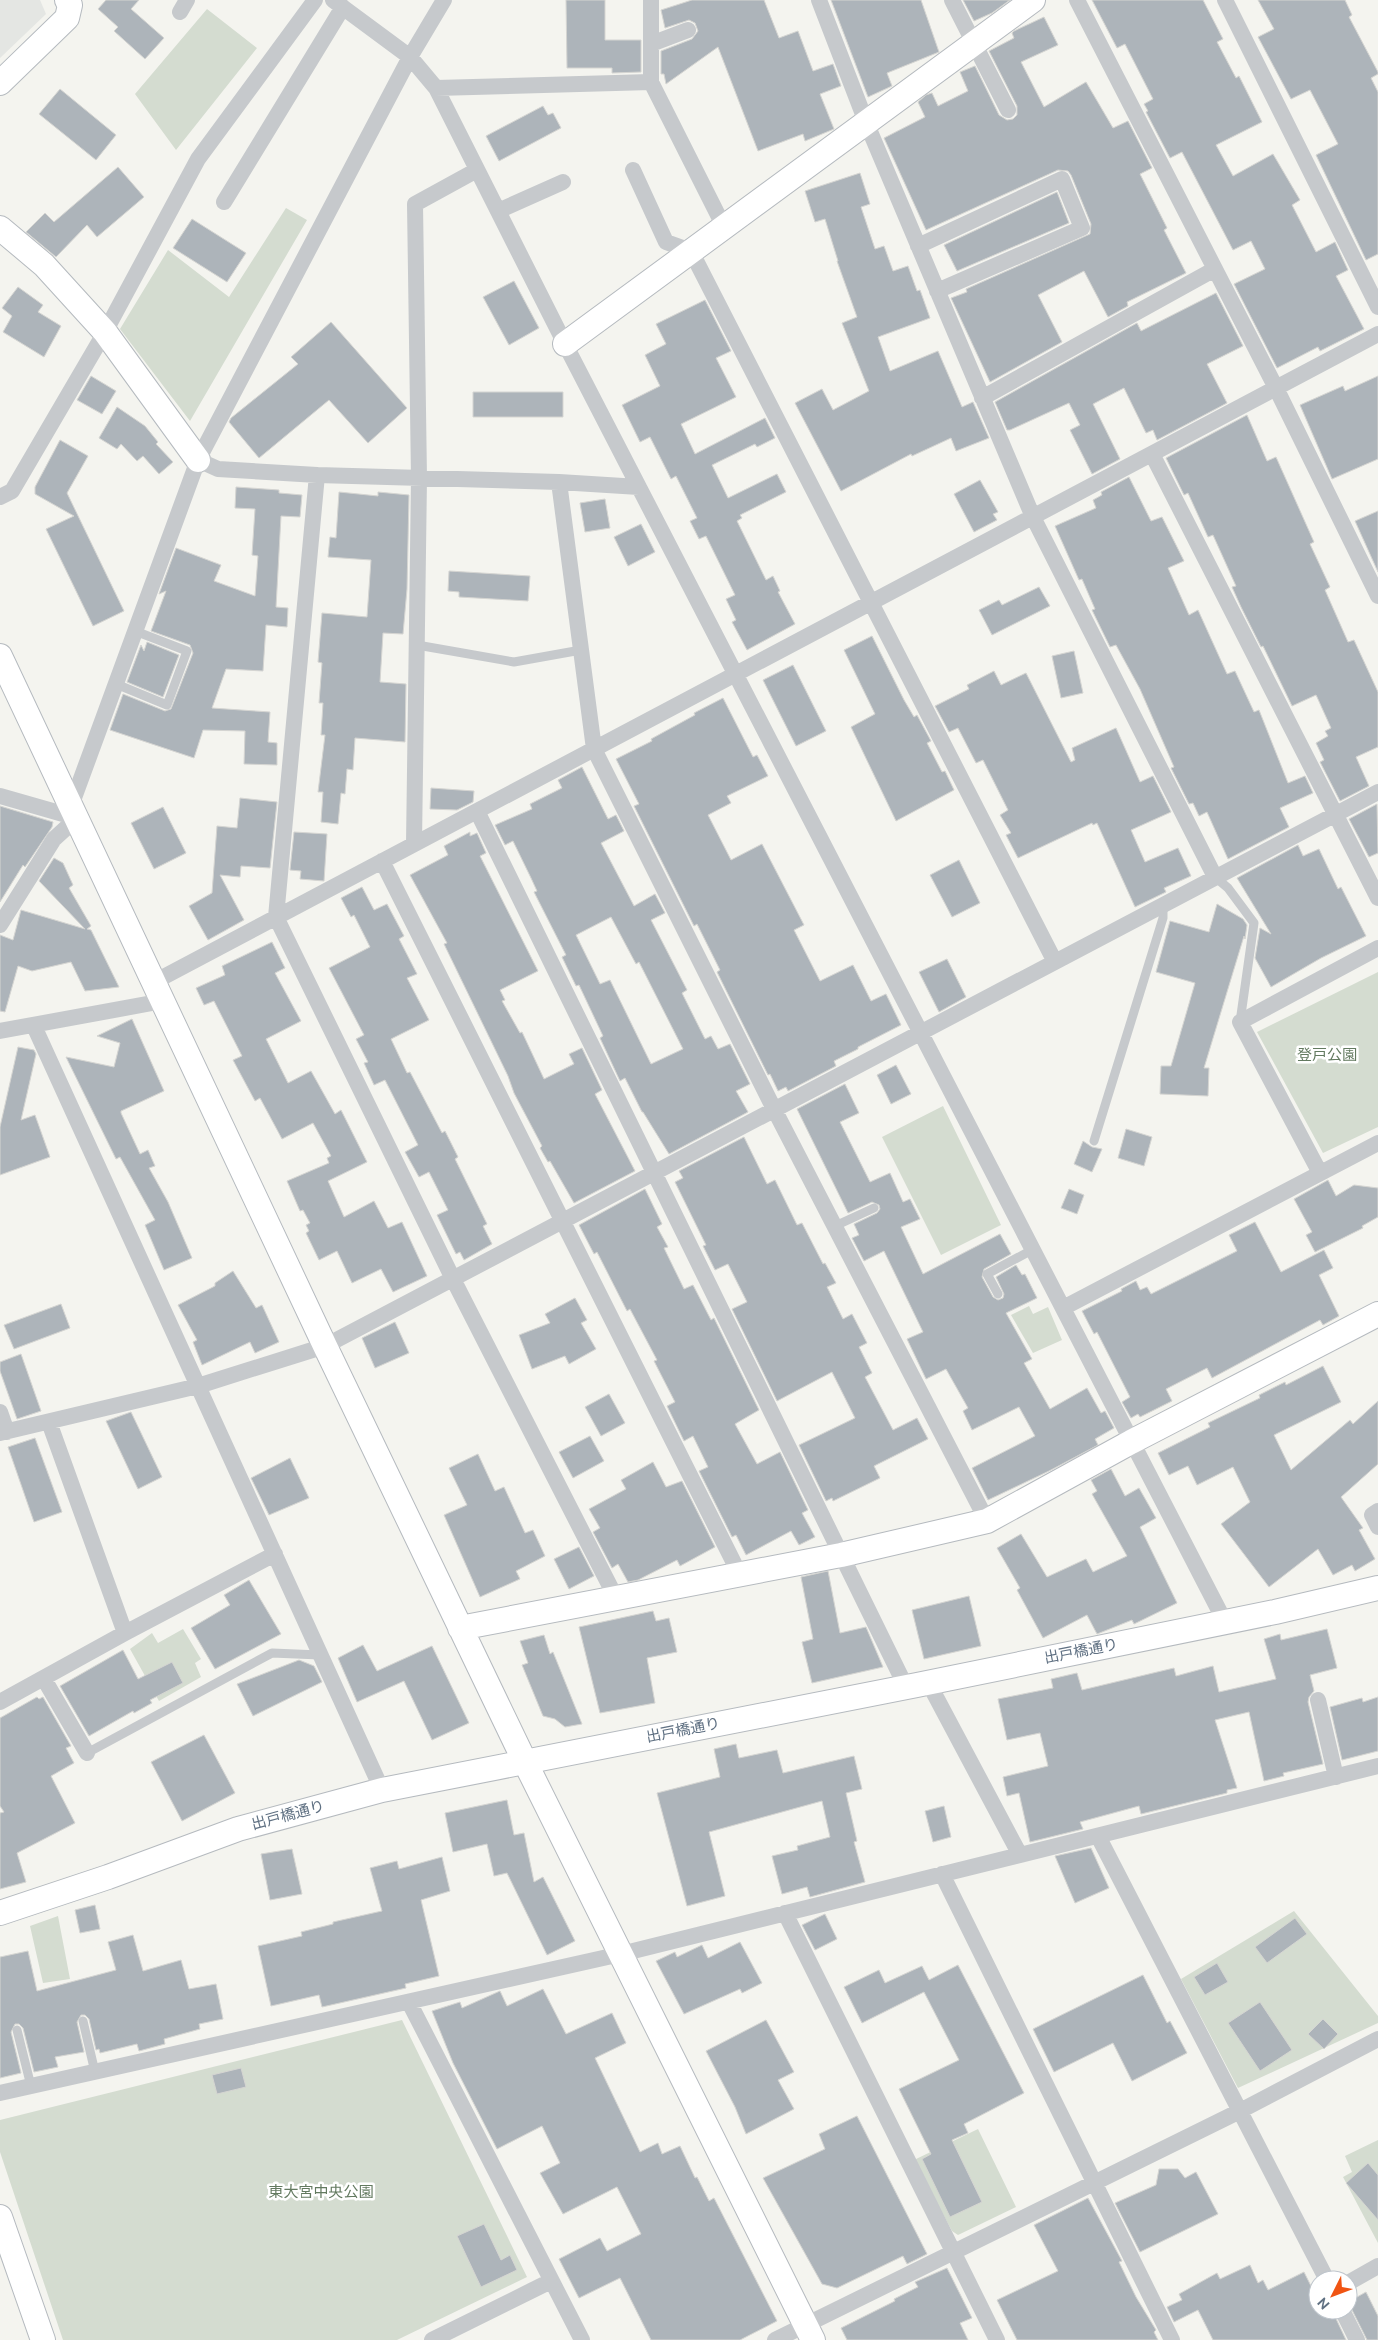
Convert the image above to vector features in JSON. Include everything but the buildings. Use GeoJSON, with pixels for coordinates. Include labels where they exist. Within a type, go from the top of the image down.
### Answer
{"type":"FeatureCollection","features":[{"type":"Feature","properties":{"kind":"street"},"geometry":{"type":"LineString","coordinates":[[0,83],[67,18],[70,5],[68,0]]}},
{"type":"Feature","properties":{"kind":"street"},"geometry":{"type":"LineString","coordinates":[[0,497],[12,491],[105,332],[198,159],[315,0]]}},
{"type":"Feature","properties":{"kind":"street"},"geometry":{"type":"LineString","coordinates":[[0,926],[54,839],[74,812],[116,684],[198,460],[410,57],[444,0]]}},
{"type":"Feature","properties":{"kind":"street"},"geometry":{"type":"LineString","coordinates":[[651,0],[651,82],[724,227]]}},
{"type":"Feature","properties":{"kind":"street"},"geometry":{"type":"LineString","coordinates":[[818,0],[866,122],[1033,517],[1215,877]]}},
{"type":"Feature","properties":{"kind":"street"},"geometry":{"type":"LineString","coordinates":[[952,0],[1008,110]]}},
{"type":"Feature","properties":{"kind":"street"},"geometry":{"type":"LineString","coordinates":[[565,344],[1033,0]]}},
{"type":"Feature","properties":{"kind":"street"},"geometry":{"type":"LineString","coordinates":[[1077,0],[1276,388],[1378,596]]}},
{"type":"Feature","properties":{"kind":"street"},"geometry":{"type":"LineString","coordinates":[[1225,0],[1378,307]]}},
{"type":"Feature","properties":{"kind":"street"},"geometry":{"type":"LineString","coordinates":[[224,202],[338,4],[410,57],[436,88],[565,344],[1225,1622]]}},
{"type":"Feature","properties":{"kind":"street"},"geometry":{"type":"LineString","coordinates":[[651,44],[688,30]]}},
{"type":"Feature","properties":{"kind":"street"},"geometry":{"type":"LineString","coordinates":[[436,88],[651,82]]}},
{"type":"Feature","properties":{"kind":"street"},"geometry":{"type":"LineString","coordinates":[[414,844],[419,478],[415,204],[477,170]]}},
{"type":"Feature","properties":{"kind":"street"},"geometry":{"type":"LineString","coordinates":[[633,170],[666,242],[692,251],[1055,962]]}},
{"type":"Feature","properties":{"kind":"street"},"geometry":{"type":"LineString","coordinates":[[918,246],[1062,179],[1082,228],[937,291]]}},
{"type":"Feature","properties":{"kind":"street"},"geometry":{"type":"LineString","coordinates":[[498,211],[563,182]]}},
{"type":"Feature","properties":{"kind":"street"},"geometry":{"type":"LineString","coordinates":[[0,228],[44,265],[105,332],[198,460],[218,469],[317,475],[559,482],[639,487]]}},
{"type":"Feature","properties":{"kind":"street"},"geometry":{"type":"LineString","coordinates":[[982,398],[1215,269]]}},
{"type":"Feature","properties":{"kind":"street"},"geometry":{"type":"LineString","coordinates":[[0,1031],[34,1026],[158,992],[276,918],[1378,334]]}},
{"type":"Feature","properties":{"kind":"street"},"geometry":{"type":"LineString","coordinates":[[1152,454],[1378,898]]}},
{"type":"Feature","properties":{"kind":"street"},"geometry":{"type":"LineString","coordinates":[[317,475],[276,918],[453,1279],[616,1598]]}},
{"type":"Feature","properties":{"kind":"street"},"geometry":{"type":"LineString","coordinates":[[559,482],[594,749],[774,1109],[987,1522]]}},
{"type":"Feature","properties":{"kind":"street"},"geometry":{"type":"LineString","coordinates":[[0,656],[460,1628],[810,2333]]}},
{"type":"Feature","properties":{"kind":"street"},"geometry":{"type":"LineString","coordinates":[[0,1412],[4,1433],[198,1386],[325,1346],[1378,792]]}},
{"type":"Feature","properties":{"kind":"street"},"geometry":{"type":"LineString","coordinates":[[0,796],[74,812]]}},
{"type":"Feature","properties":{"kind":"street"},"geometry":{"type":"LineString","coordinates":[[477,811],[841,1555],[1020,1855]]}},
{"type":"Feature","properties":{"kind":"street"},"geometry":{"type":"LineString","coordinates":[[382,861],[738,1573]]}},
{"type":"Feature","properties":{"kind":"street"},"geometry":{"type":"LineString","coordinates":[[1320,1173],[1240,1022],[1378,948]]}},
{"type":"Feature","properties":{"kind":"street"},"geometry":{"type":"LineString","coordinates":[[34,1026],[382,1790]]}},
{"type":"Feature","properties":{"kind":"street"},"geometry":{"type":"LineString","coordinates":[[1062,1308],[1378,1143]]}},
{"type":"Feature","properties":{"kind":"street"},"geometry":{"type":"LineString","coordinates":[[460,1628],[738,1573],[841,1555],[987,1522],[1132,1442],[1378,1314]]}},
{"type":"Feature","properties":{"kind":"street"},"geometry":{"type":"LineString","coordinates":[[49,1422],[126,1632]]}},
{"type":"Feature","properties":{"kind":"street"},"geometry":{"type":"LineString","coordinates":[[1378,1510],[1372,1514],[1378,1527]]}},
{"type":"Feature","properties":{"kind":"street"},"geometry":{"type":"LineString","coordinates":[[0,1702],[126,1632],[274,1554]]}},
{"type":"Feature","properties":{"kind":"street","name":"出戸橋通り"},"geometry":{"type":"LineString","coordinates":[[0,1913],[108,1877],[238,1829],[382,1790],[524,1760],[917,1685],[1225,1622],[1378,1588]]}},
{"type":"Feature","properties":{"kind":"street"},"geometry":{"type":"LineString","coordinates":[[44,1679],[87,1753]]}},
{"type":"Feature","properties":{"kind":"street"},"geometry":{"type":"LineString","coordinates":[[1318,1700],[1336,1777]]}},
{"type":"Feature","properties":{"kind":"street"},"geometry":{"type":"LineString","coordinates":[[0,2093],[621,1954],[1378,1766]]}},
{"type":"Feature","properties":{"kind":"street"},"geometry":{"type":"LineString","coordinates":[[1098,1836],[1321,2270]]}},
{"type":"Feature","properties":{"kind":"street"},"geometry":{"type":"LineString","coordinates":[[942,1874],[1172,2340]]}},
{"type":"Feature","properties":{"kind":"street"},"geometry":{"type":"LineString","coordinates":[[785,1913],[997,2340]]}},
{"type":"Feature","properties":{"kind":"street"},"geometry":{"type":"LineString","coordinates":[[409,2002],[582,2340]]}},
{"type":"Feature","properties":{"kind":"street"},"geometry":{"type":"LineString","coordinates":[[775,2340],[810,2333],[954,2252],[1240,2111],[1378,2039]]}},
{"type":"Feature","properties":{"kind":"street"},"geometry":{"type":"LineString","coordinates":[[0,2217],[43,2340]]}},
{"type":"Feature","properties":{"kind":"street"},"geometry":{"type":"LineString","coordinates":[[1358,2277],[1378,2266]]}},
{"type":"Feature","properties":{"kind":"street"},"geometry":{"type":"LineString","coordinates":[[432,2340],[552,2281]]}},
{"type":"Feature","properties":{"kind":"street"},"geometry":{"type":"LineString","coordinates":[[1347,2320],[1357,2340]]}},
{"type":"Feature","properties":{"kind":"lane"},"geometry":{"type":"LineString","coordinates":[[116,684],[167,705],[184,660],[187,651],[135,631]]}},
{"type":"Feature","properties":{"kind":"lane"},"geometry":{"type":"LineString","coordinates":[[417,645],[514,662],[581,650]]}},
{"type":"Feature","properties":{"kind":"lane"},"geometry":{"type":"LineString","coordinates":[[1215,877],[1228,888],[1254,923],[1240,1022]]}},
{"type":"Feature","properties":{"kind":"lane"},"geometry":{"type":"LineString","coordinates":[[1094,1141],[1163,918],[1162,905]]}},
{"type":"Feature","properties":{"kind":"lane"},"geometry":{"type":"LineString","coordinates":[[835,1226],[874,1208]]}},
{"type":"Feature","properties":{"kind":"lane"},"geometry":{"type":"LineString","coordinates":[[998,1294],[987,1274],[1032,1250]]}},
{"type":"Feature","properties":{"kind":"lane"},"geometry":{"type":"LineString","coordinates":[[87,1753],[272,1653],[320,1655]]}},
{"type":"Feature","properties":{"kind":"lane"},"geometry":{"type":"LineString","coordinates":[[83,2022],[96,2072]]}},
{"type":"Feature","properties":{"kind":"lane"},"geometry":{"type":"LineString","coordinates":[[17,2030],[31,2086]]}},
{"type":"Feature","properties":{"kind":"shaded area"},"geometry":{"type":"Polygon","coordinates":[[[0,0],[40,0],[46,14],[0,58],[0,0]]]}},
{"type":"Feature","properties":{"kind":"green space"},"geometry":{"type":"Polygon","coordinates":[[[207,9],[257,48],[176,150],[135,94],[207,9]]]}},
{"type":"Feature","properties":{"kind":"green space"},"geometry":{"type":"Polygon","coordinates":[[[286,208],[307,220],[190,421],[120,329],[168,250],[229,297],[286,208]]]}},
{"type":"Feature","properties":{"kind":"green space","name":"登戸公園"},"geometry":{"type":"Polygon","coordinates":[[[1378,972],[1378,1127],[1323,1153],[1257,1032],[1378,972]]]}},
{"type":"Feature","properties":{"kind":"green space"},"geometry":{"type":"Polygon","coordinates":[[[943,1106],[1001,1225],[941,1255],[882,1137],[943,1106]]]}},
{"type":"Feature","properties":{"kind":"green space"},"geometry":{"type":"Polygon","coordinates":[[[1029,1306],[1033,1314],[1048,1307],[1062,1340],[1033,1353],[1011,1315],[1029,1306]]]}},
{"type":"Feature","properties":{"kind":"green space"},"geometry":{"type":"Polygon","coordinates":[[[183,1629],[201,1659],[195,1663],[201,1677],[159,1701],[130,1649],[152,1633],[158,1643],[183,1629]]]}},
{"type":"Feature","properties":{"kind":"green space"},"geometry":{"type":"Polygon","coordinates":[[[1294,1911],[1378,2016],[1378,2023],[1238,2088],[1181,1979],[1294,1911]]]}},
{"type":"Feature","properties":{"kind":"green space"},"geometry":{"type":"Polygon","coordinates":[[[58,1916],[70,1979],[43,1983],[30,1926],[58,1916]]]}},
{"type":"Feature","properties":{"kind":"green space","name":"東大宮中央公園"},"geometry":{"type":"Polygon","coordinates":[[[402,2020],[527,2277],[397,2340],[63,2340],[0,2152],[0,2120],[402,2020]]]}},
{"type":"Feature","properties":{"kind":"green space"},"geometry":{"type":"Polygon","coordinates":[[[978,2129],[1016,2207],[958,2235],[952,2231],[914,2160],[978,2129]]]}},
{"type":"Feature","properties":{"kind":"green space"},"geometry":{"type":"Polygon","coordinates":[[[1378,2140],[1378,2243],[1343,2177],[1352,2172],[1345,2156],[1378,2140]]]}}]}
